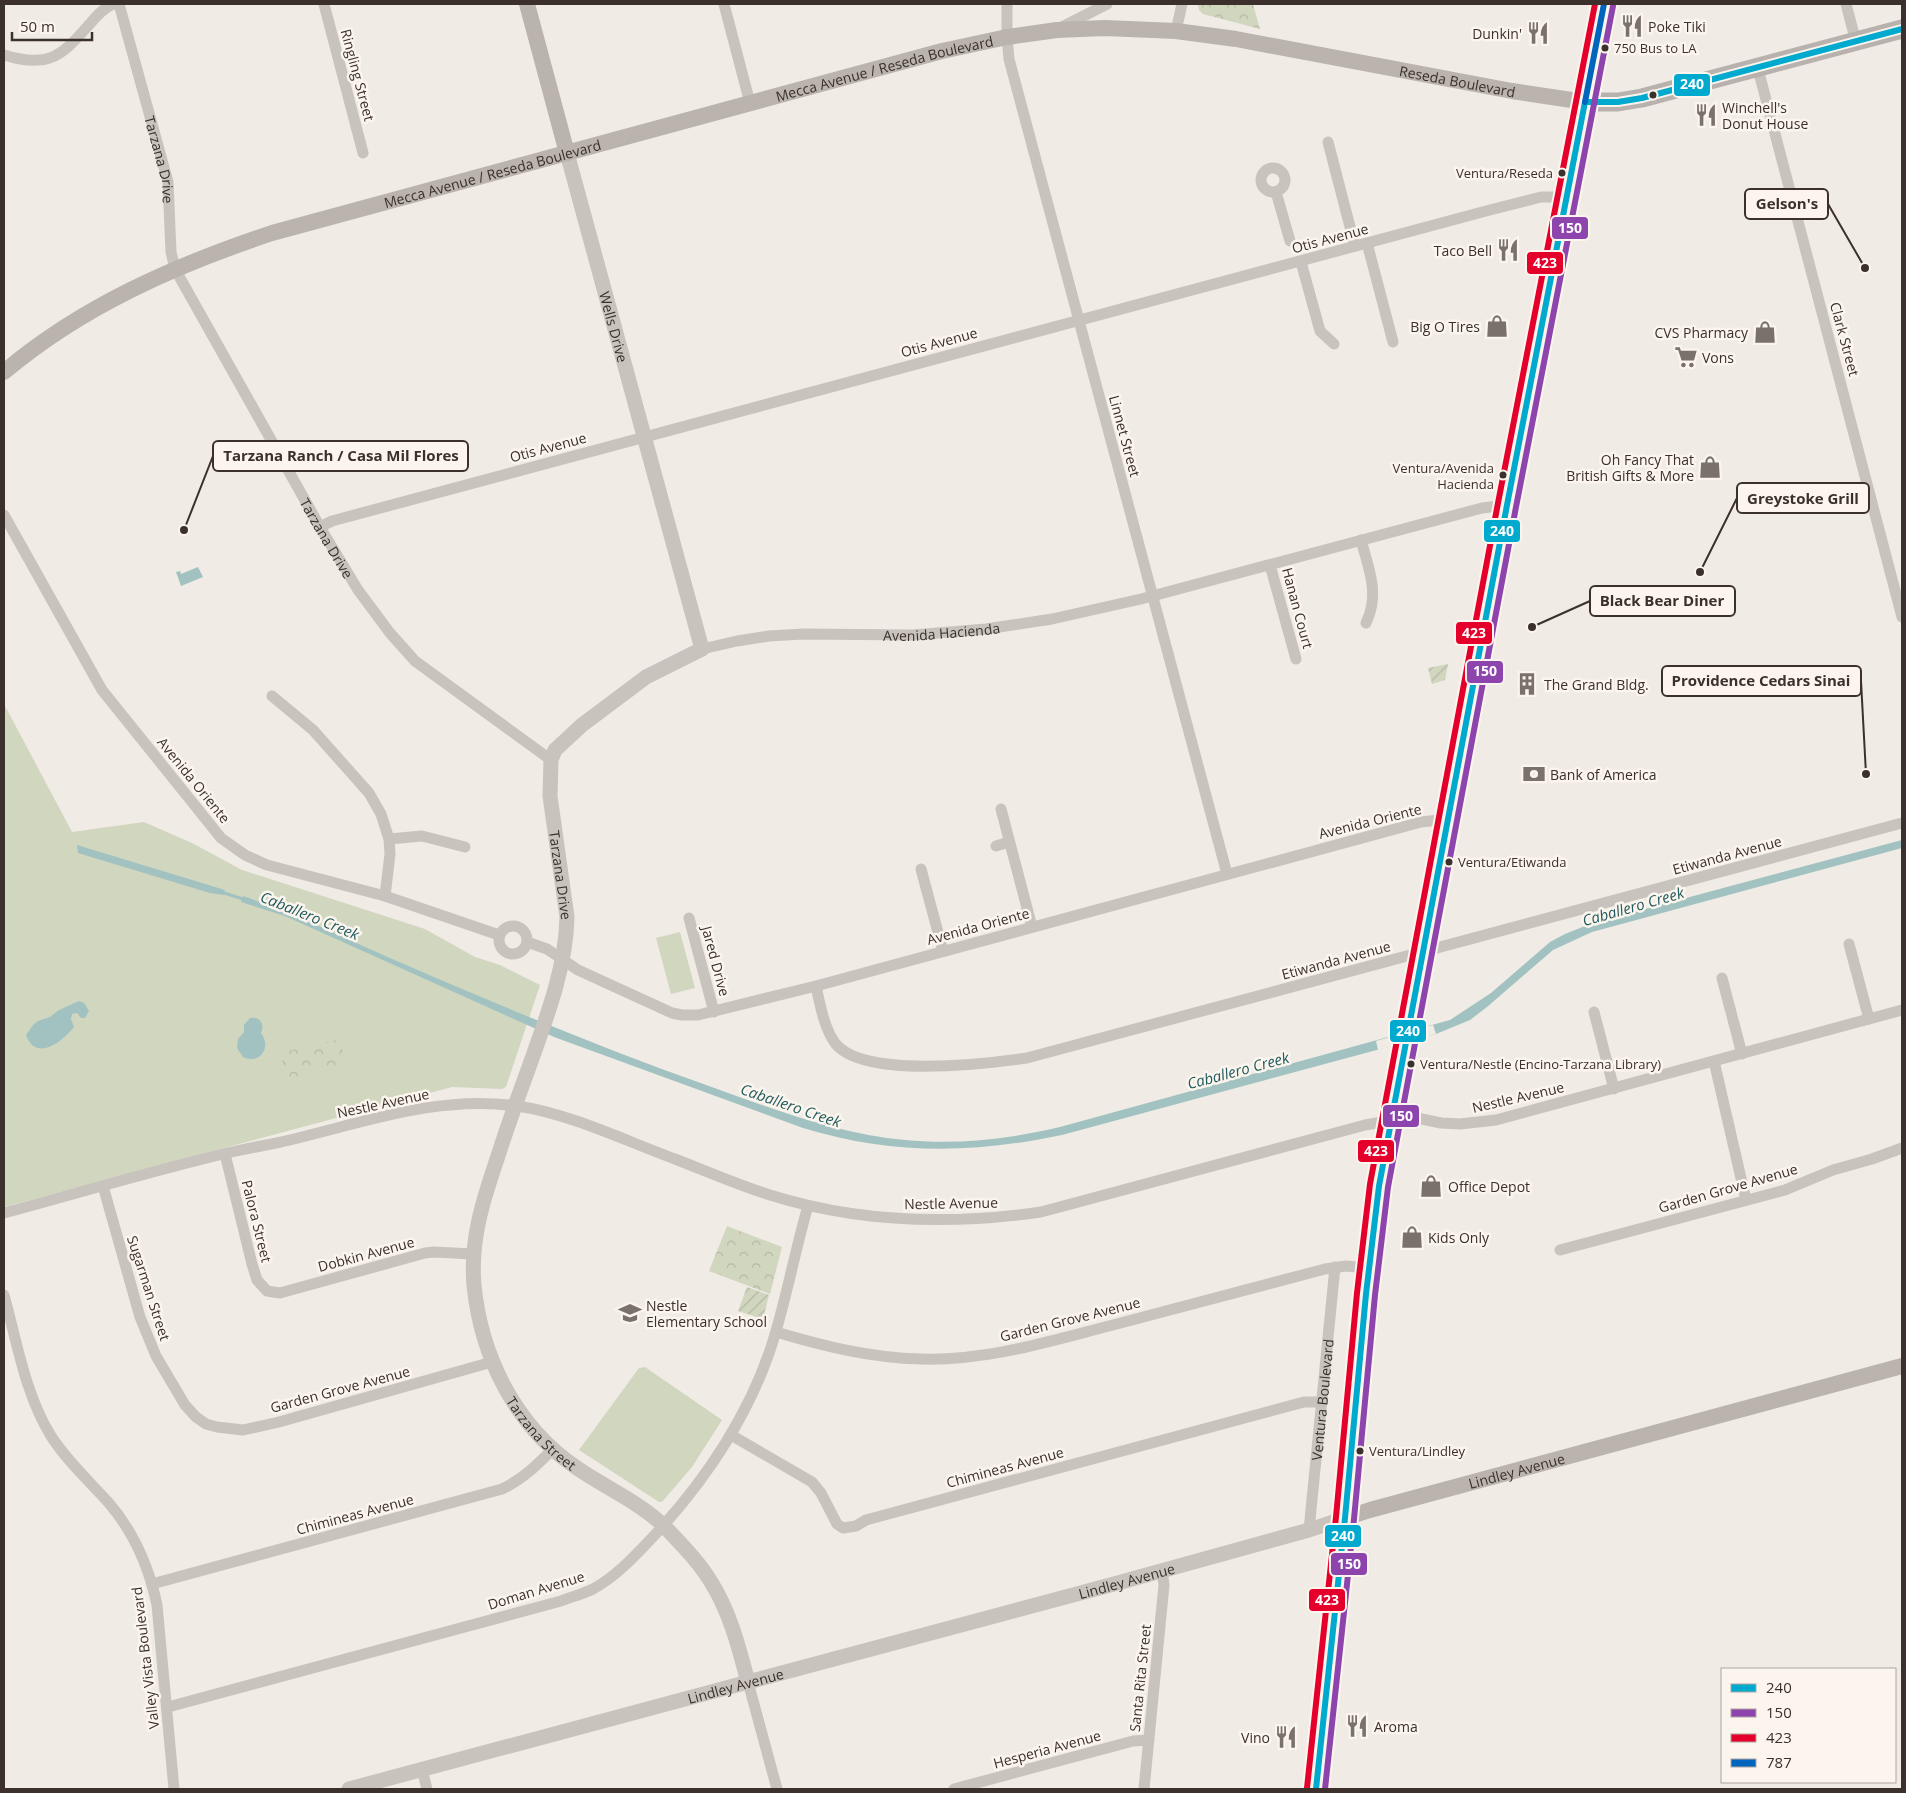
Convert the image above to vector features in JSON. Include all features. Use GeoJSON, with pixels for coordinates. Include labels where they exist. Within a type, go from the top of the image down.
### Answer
{"type":"FeatureCollection","features":[{"type":"Feature","properties":{"kind":"main road","name":"Wells Drive"},"geometry":{"type":"LineString","coordinates":[[527,4],[568,153]]}},
{"type":"Feature","properties":{"kind":"main road"},"geometry":{"type":"LineString","coordinates":[[1316,1789],[1346,1518],[1369,1268],[1379,1186],[1507,505],[1604,4]]}},
{"type":"Feature","properties":{"kind":"main road","name":"Reseda Boulevard"},"geometry":{"type":"LineString","coordinates":[[1007,37],[1057,30],[1105,28],[1176,31],[1236,39],[1512,91],[1585,102],[1618,102],[1642,98],[1758,69],[1902,29]]}},
{"type":"Feature","properties":{"kind":"main road","name":"Mecca Avenue / Reseda Boulevard"},"geometry":{"type":"LineString","coordinates":[[4,372],[56,333],[116,297],[175,269],[272,233],[942,51],[1007,37]]}},
{"type":"Feature","properties":{"kind":"main road","name":"Lindley Avenue"},"geometry":{"type":"LineString","coordinates":[[1346,1518],[1375,1508],[1902,1366]]}},
{"type":"Feature","properties":{"kind":"street"},"geometry":{"type":"LineString","coordinates":[[4,55],[24,61],[43,60],[60,54],[71,45],[100,12],[113,4]]}},
{"type":"Feature","properties":{"kind":"street","name":"Tarzana Drive"},"geometry":{"type":"LineString","coordinates":[[120,4],[168,182],[172,252],[175,269],[320,527],[358,590],[390,633],[414,661],[551,760],[550,796],[567,917],[567,936],[545,1018]]}},
{"type":"Feature","properties":{"kind":"street","name":"Ringling Street"},"geometry":{"type":"LineString","coordinates":[[324,4],[363,153]]}},
{"type":"Feature","properties":{"kind":"street"},"geometry":{"type":"LineString","coordinates":[[724,4],[750,103]]}},
{"type":"Feature","properties":{"kind":"street","name":"Linnet Street"},"geometry":{"type":"LineString","coordinates":[[1008,4],[1007,37],[1009,59],[1227,874]]}},
{"type":"Feature","properties":{"kind":"street"},"geometry":{"type":"LineString","coordinates":[[1057,30],[1107,4]]}},
{"type":"Feature","properties":{"kind":"street"},"geometry":{"type":"LineString","coordinates":[[1176,31],[1182,4]]}},
{"type":"Feature","properties":{"kind":"street"},"geometry":{"type":"LineString","coordinates":[[1846,4],[1856,42]]}},
{"type":"Feature","properties":{"kind":"street","name":"Clark Street"},"geometry":{"type":"LineString","coordinates":[[1758,69],[1902,617]]}},
{"type":"Feature","properties":{"kind":"street"},"geometry":{"type":"LineString","coordinates":[[1328,142],[1355,246]]}},
{"type":"Feature","properties":{"kind":"street","name":"Wells Drive"},"geometry":{"type":"LineString","coordinates":[[568,153],[702,649]]}},
{"type":"Feature","properties":{"kind":"street"},"geometry":{"type":"LineString","coordinates":[[1276,192],[1290,241]]}},
{"type":"Feature","properties":{"kind":"street","name":"Otis Avenue"},"geometry":{"type":"LineString","coordinates":[[320,527],[332,521],[645,436],[1540,197],[1567,197]]}},
{"type":"Feature","properties":{"kind":"street"},"geometry":{"type":"LineString","coordinates":[[1367,243],[1393,342]]}},
{"type":"Feature","properties":{"kind":"street"},"geometry":{"type":"LineString","coordinates":[[1301,262],[1320,331],[1334,344]]}},
{"type":"Feature","properties":{"kind":"street","name":"Avenida Hacienda"},"geometry":{"type":"LineString","coordinates":[[551,760],[555,750],[582,725],[616,699],[646,677],[702,649],[769,636],[803,634],[913,635],[986,629],[1076,614],[1152,596],[1482,508],[1507,505]]}},
{"type":"Feature","properties":{"kind":"street","name":"Avenida Oriente"},"geometry":{"type":"LineString","coordinates":[[4,515],[102,690],[221,838],[245,854],[267,865],[385,896],[500,935],[504,928],[517,926],[524,930],[527,942],[547,949],[578,970],[672,1013],[698,1015],[714,1012],[1421,822],[1448,819]]}},
{"type":"Feature","properties":{"kind":"street"},"geometry":{"type":"LineString","coordinates":[[1361,540],[1373,585],[1373,603],[1366,623]]}},
{"type":"Feature","properties":{"kind":"street","name":"Hanan Court"},"geometry":{"type":"LineString","coordinates":[[1270,565],[1296,659]]}},
{"type":"Feature","properties":{"kind":"street"},"geometry":{"type":"LineString","coordinates":[[272,696],[313,730],[369,794],[382,814],[390,839],[385,896]]}},
{"type":"Feature","properties":{"kind":"street"},"geometry":{"type":"LineString","coordinates":[[1001,809],[1032,927]]}},
{"type":"Feature","properties":{"kind":"street","name":"Etiwanda Avenue"},"geometry":{"type":"LineString","coordinates":[[816,986],[829,1033],[835,1044],[846,1054],[870,1062],[926,1066],[984,1065],[1028,1058],[1902,823]]}},
{"type":"Feature","properties":{"kind":"street"},"geometry":{"type":"LineString","coordinates":[[390,839],[422,836],[465,847]]}},
{"type":"Feature","properties":{"kind":"street"},"geometry":{"type":"LineString","coordinates":[[996,846],[1009,842]]}},
{"type":"Feature","properties":{"kind":"street"},"geometry":{"type":"LineString","coordinates":[[921,869],[943,951]]}},
{"type":"Feature","properties":{"kind":"street","name":"Jared Drive"},"geometry":{"type":"LineString","coordinates":[[689,918],[714,1012]]}},
{"type":"Feature","properties":{"kind":"street"},"geometry":{"type":"LineString","coordinates":[[500,935],[499,944],[509,954],[519,953],[526,947],[527,942]]}},
{"type":"Feature","properties":{"kind":"street"},"geometry":{"type":"LineString","coordinates":[[1849,944],[1869,1019]]}},
{"type":"Feature","properties":{"kind":"street"},"geometry":{"type":"LineString","coordinates":[[1722,978],[1742,1054]]}},
{"type":"Feature","properties":{"kind":"street","name":"Nestle Avenue"},"geometry":{"type":"LineString","coordinates":[[4,1213],[225,1154],[290,1140],[408,1110],[459,1104],[515,1106],[562,1117],[769,1195],[808,1206],[880,1218],[941,1221],[990,1219],[1041,1212],[1391,1120],[1412,1117],[1441,1123],[1480,1123],[1614,1089],[1902,1010]]}},
{"type":"Feature","properties":{"kind":"street"},"geometry":{"type":"LineString","coordinates":[[1594,1012],[1614,1089]]}},
{"type":"Feature","properties":{"kind":"street","name":"Tarzana Street"},"geometry":{"type":"LineString","coordinates":[[545,1018],[485,1196],[477,1227],[473,1254],[474,1284],[478,1315],[484,1340],[492,1362],[516,1406],[532,1427],[553,1449],[577,1468],[648,1513],[664,1526],[691,1555],[712,1583],[730,1621],[777,1789]]}},
{"type":"Feature","properties":{"kind":"street"},"geometry":{"type":"LineString","coordinates":[[1714,1061],[1746,1200]]}},
{"type":"Feature","properties":{"kind":"street","name":"Garden Grove Avenue"},"geometry":{"type":"LineString","coordinates":[[1560,1250],[1785,1190],[1833,1170],[1872,1160],[1902,1148]]}},
{"type":"Feature","properties":{"kind":"street","name":"Palora Street"},"geometry":{"type":"LineString","coordinates":[[225,1154],[252,1264],[257,1280],[267,1292]]}},
{"type":"Feature","properties":{"kind":"street","name":"Sugarman Street"},"geometry":{"type":"LineString","coordinates":[[103,1186],[140,1317],[156,1356],[185,1405],[196,1417]]}},
{"type":"Feature","properties":{"kind":"street","name":"Doman Avenue"},"geometry":{"type":"LineString","coordinates":[[168,1707],[561,1601],[593,1589],[626,1565],[664,1526],[705,1474],[731,1435],[756,1386],[776,1332],[808,1206]]}},
{"type":"Feature","properties":{"kind":"street","name":"Dobkin Avenue"},"geometry":{"type":"LineString","coordinates":[[267,1292],[280,1293],[425,1253],[473,1254]]}},
{"type":"Feature","properties":{"kind":"street","name":"Garden Grove Avenue"},"geometry":{"type":"LineString","coordinates":[[776,1332],[831,1348],[878,1356],[921,1359],[970,1358],[1025,1348],[1335,1267],[1369,1268]]}},
{"type":"Feature","properties":{"kind":"street","name":"Ventura Boulevard"},"geometry":{"type":"LineString","coordinates":[[1309,1530],[1335,1267]]}},
{"type":"Feature","properties":{"kind":"street","name":"Valley Vista Boulevard"},"geometry":{"type":"LineString","coordinates":[[4,1295],[30,1390],[40,1415],[62,1452],[110,1504],[132,1535],[145,1562],[157,1605],[168,1707],[174,1789]]}},
{"type":"Feature","properties":{"kind":"street","name":"Garden Grove Avenue"},"geometry":{"type":"LineString","coordinates":[[196,1417],[206,1424],[243,1430],[279,1422],[492,1362]]}},
{"type":"Feature","properties":{"kind":"street","name":"Chimineas Avenue"},"geometry":{"type":"LineString","coordinates":[[731,1435],[812,1482],[822,1493],[837,1524],[843,1528],[856,1526],[866,1520],[1304,1402],[1321,1402]]}},
{"type":"Feature","properties":{"kind":"street","name":"Chimineas Avenue"},"geometry":{"type":"LineString","coordinates":[[152,1584],[502,1489],[517,1482],[553,1449]]}},
{"type":"Feature","properties":{"kind":"street","name":"Lindley Avenue"},"geometry":{"type":"LineString","coordinates":[[349,1789],[1162,1570],[1346,1518]]}},
{"type":"Feature","properties":{"kind":"street","name":"Santa Rita Street"},"geometry":{"type":"LineString","coordinates":[[1144,1789],[1164,1585],[1162,1570]]}},
{"type":"Feature","properties":{"kind":"street","name":"Hesperia Avenue"},"geometry":{"type":"LineString","coordinates":[[954,1789],[1134,1741],[1149,1740]]}},
{"type":"Feature","properties":{"kind":"street"},"geometry":{"type":"LineString","coordinates":[[422,1769],[427,1789]]}},
{"type":"Feature","properties":{"kind":"green space"},"geometry":{"type":"Polygon","coordinates":[[[1198,4],[1253,4],[1260,29],[1203,14],[1199,10],[1198,4]]]}},
{"type":"Feature","properties":{"kind":"green space"},"geometry":{"type":"Polygon","coordinates":[[[1448,664],[1445,680],[1432,684],[1428,668],[1448,664]]]}},
{"type":"Feature","properties":{"kind":"green space"},"geometry":{"type":"Polygon","coordinates":[[[4,704],[72,832],[144,822],[194,844],[242,870],[425,929],[475,957],[500,965],[540,985],[506,1087],[502,1089],[452,1087],[4,1207],[4,704]]]}},
{"type":"Feature","properties":{"kind":"green space"},"geometry":{"type":"Polygon","coordinates":[[[680,932],[695,988],[671,994],[656,938],[680,932]]]}},
{"type":"Feature","properties":{"kind":"green space"},"geometry":{"type":"Polygon","coordinates":[[[340,1039],[346,1065],[287,1080],[280,1053],[340,1039]]]}},
{"type":"Feature","properties":{"kind":"green space"},"geometry":{"type":"Polygon","coordinates":[[[727,1226],[782,1247],[770,1294],[709,1271],[727,1226]]]}},
{"type":"Feature","properties":{"kind":"green space"},"geometry":{"type":"Polygon","coordinates":[[[747,1287],[769,1295],[763,1319],[738,1311],[747,1287]]]}},
{"type":"Feature","properties":{"kind":"green space"},"geometry":{"type":"Polygon","coordinates":[[[645,1367],[722,1420],[692,1467],[662,1502],[659,1502],[579,1450],[639,1368],[645,1367]]]}},
{"type":"Feature","properties":{"kind":"water"},"geometry":{"type":"Polygon","coordinates":[[[198,567],[203,577],[181,586],[176,572],[180,571],[181,574],[198,567]]]}},
{"type":"Feature","properties":{"kind":"water"},"geometry":{"type":"Polygon","coordinates":[[[1902,840],[1902,848],[1592,932],[1553,950],[1470,1020],[1436,1034],[1062,1135],[996,1146],[964,1148],[900,1147],[836,1137],[803,1128],[554,1037],[285,916],[241,902],[243,896],[263,903],[553,1027],[781,1112],[830,1126],[880,1137],[944,1142],[1002,1138],[1060,1127],[1450,1020],[1491,993],[1550,942],[1585,926],[1902,840]]]}},
{"type":"Feature","properties":{"kind":"water"},"geometry":{"type":"Polygon","coordinates":[[[77,845],[225,890],[224,895],[210,893],[78,853],[77,845]]]}},
{"type":"Feature","properties":{"kind":"water"},"geometry":{"type":"Polygon","coordinates":[[[79,1001],[84,1003],[89,1011],[85,1018],[81,1018],[77,1013],[72,1014],[71,1019],[74,1027],[69,1033],[50,1047],[36,1048],[30,1043],[26,1035],[33,1025],[79,1001]]]}},
{"type":"Feature","properties":{"kind":"water"},"geometry":{"type":"Polygon","coordinates":[[[250,1018],[256,1018],[261,1021],[261,1033],[265,1044],[265,1049],[255,1059],[243,1057],[237,1048],[238,1039],[244,1032],[244,1025],[250,1018]]]}},
{"type":"Feature","properties":{"kind":"pier"},"geometry":{"type":"Polygon","coordinates":[[[1433,1025],[1436,1034],[1378,1050],[1376,1041],[1433,1025]]]}},
{"type":"Feature","properties":{"kind":"waterway","name":"Caballero Creek"},"geometry":{"type":"LineString","coordinates":[[221,892],[246,900]]}},
{"type":"Feature","properties":{"kind":"transit line","name":"423"},"geometry":{"type":"LineString","coordinates":[[1307,1788],[1336,1517],[1357,1293],[1370,1184],[1498,503],[1595,4]]}},
{"type":"Feature","properties":{"kind":"transit line","name":"787"},"geometry":{"type":"LineString","coordinates":[[1585,102],[1604,4]]}},
{"type":"Feature","properties":{"kind":"transit line","name":"150"},"geometry":{"type":"LineString","coordinates":[[1325,1789],[1354,1519],[1375,1295],[1388,1187],[1516,507],[1613,6]]}},
{"type":"Feature","properties":{"kind":"transit line","name":"240"},"geometry":{"type":"LineString","coordinates":[[1316,1789],[1345,1518],[1366,1294],[1379,1186],[1585,102],[1618,102],[1642,98],[1902,29]]}},
{"type":"Feature","properties":{"kind":"place","name":"Poke Tiki"},"geometry":{"type":"Point","coordinates":[1632,26]}},
{"type":"Feature","properties":{"kind":"place","name":"Dunkin'"},"geometry":{"type":"Point","coordinates":[1538,33]}},
{"type":"Feature","properties":{"kind":"place","name":"750 Bus to LA"},"geometry":{"type":"Point","coordinates":[1605,48]}},
{"type":"Feature","properties":{"kind":"place","name":"Winchell's Donut House"},"geometry":{"type":"Point","coordinates":[1706,115]}},
{"type":"Feature","properties":{"kind":"place","name":"Ventura/Reseda"},"geometry":{"type":"Point","coordinates":[1562,173]}},
{"type":"Feature","properties":{"kind":"place","name":"Taco Bell"},"geometry":{"type":"Point","coordinates":[1508,250]}},
{"type":"Feature","properties":{"kind":"place","name":"Gelson's"},"geometry":{"type":"Point","coordinates":[1865,268]}},
{"type":"Feature","properties":{"kind":"place","name":"Big O Tires"},"geometry":{"type":"Point","coordinates":[1497,326]}},
{"type":"Feature","properties":{"kind":"place","name":"CVS Pharmacy"},"geometry":{"type":"Point","coordinates":[1765,332]}},
{"type":"Feature","properties":{"kind":"place","name":"Vons"},"geometry":{"type":"Point","coordinates":[1686,357]}},
{"type":"Feature","properties":{"kind":"place","name":"Oh Fancy That British Gifts & More"},"geometry":{"type":"Point","coordinates":[1710,467]}},
{"type":"Feature","properties":{"kind":"place","name":"Ventura/Avenida Hacienda"},"geometry":{"type":"Point","coordinates":[1503,475]}},
{"type":"Feature","properties":{"kind":"place","name":"Tarzana Ranch / Casa Mil Flores"},"geometry":{"type":"Point","coordinates":[184,530]}},
{"type":"Feature","properties":{"kind":"place","name":"Greystoke Grill"},"geometry":{"type":"Point","coordinates":[1700,572]}},
{"type":"Feature","properties":{"kind":"place","name":"Black Bear Diner"},"geometry":{"type":"Point","coordinates":[1532,627]}},
{"type":"Feature","properties":{"kind":"place","name":"The Grand Bldg."},"geometry":{"type":"Point","coordinates":[1527,684]}},
{"type":"Feature","properties":{"kind":"place","name":"Bank of America"},"geometry":{"type":"Point","coordinates":[1534,774]}},
{"type":"Feature","properties":{"kind":"place","name":"Providence Cedars Sinai"},"geometry":{"type":"Point","coordinates":[1866,774]}},
{"type":"Feature","properties":{"kind":"place","name":"Ventura/Etiwanda"},"geometry":{"type":"Point","coordinates":[1449,862]}},
{"type":"Feature","properties":{"kind":"place","name":"Ventura/Nestle (Encino-Tarzana Library)"},"geometry":{"type":"Point","coordinates":[1411,1064]}},
{"type":"Feature","properties":{"kind":"place","name":"Office Depot"},"geometry":{"type":"Point","coordinates":[1431,1186]}},
{"type":"Feature","properties":{"kind":"place","name":"Kids Only"},"geometry":{"type":"Point","coordinates":[1412,1237]}},
{"type":"Feature","properties":{"kind":"place","name":"Nestle Elementary School"},"geometry":{"type":"Point","coordinates":[630,1313]}},
{"type":"Feature","properties":{"kind":"place","name":"Ventura/Lindley"},"geometry":{"type":"Point","coordinates":[1360,1451]}},
{"type":"Feature","properties":{"kind":"place","name":"Aroma"},"geometry":{"type":"Point","coordinates":[1357,1726]}},
{"type":"Feature","properties":{"kind":"place","name":"Vino"},"geometry":{"type":"Point","coordinates":[1286,1737]}}]}
